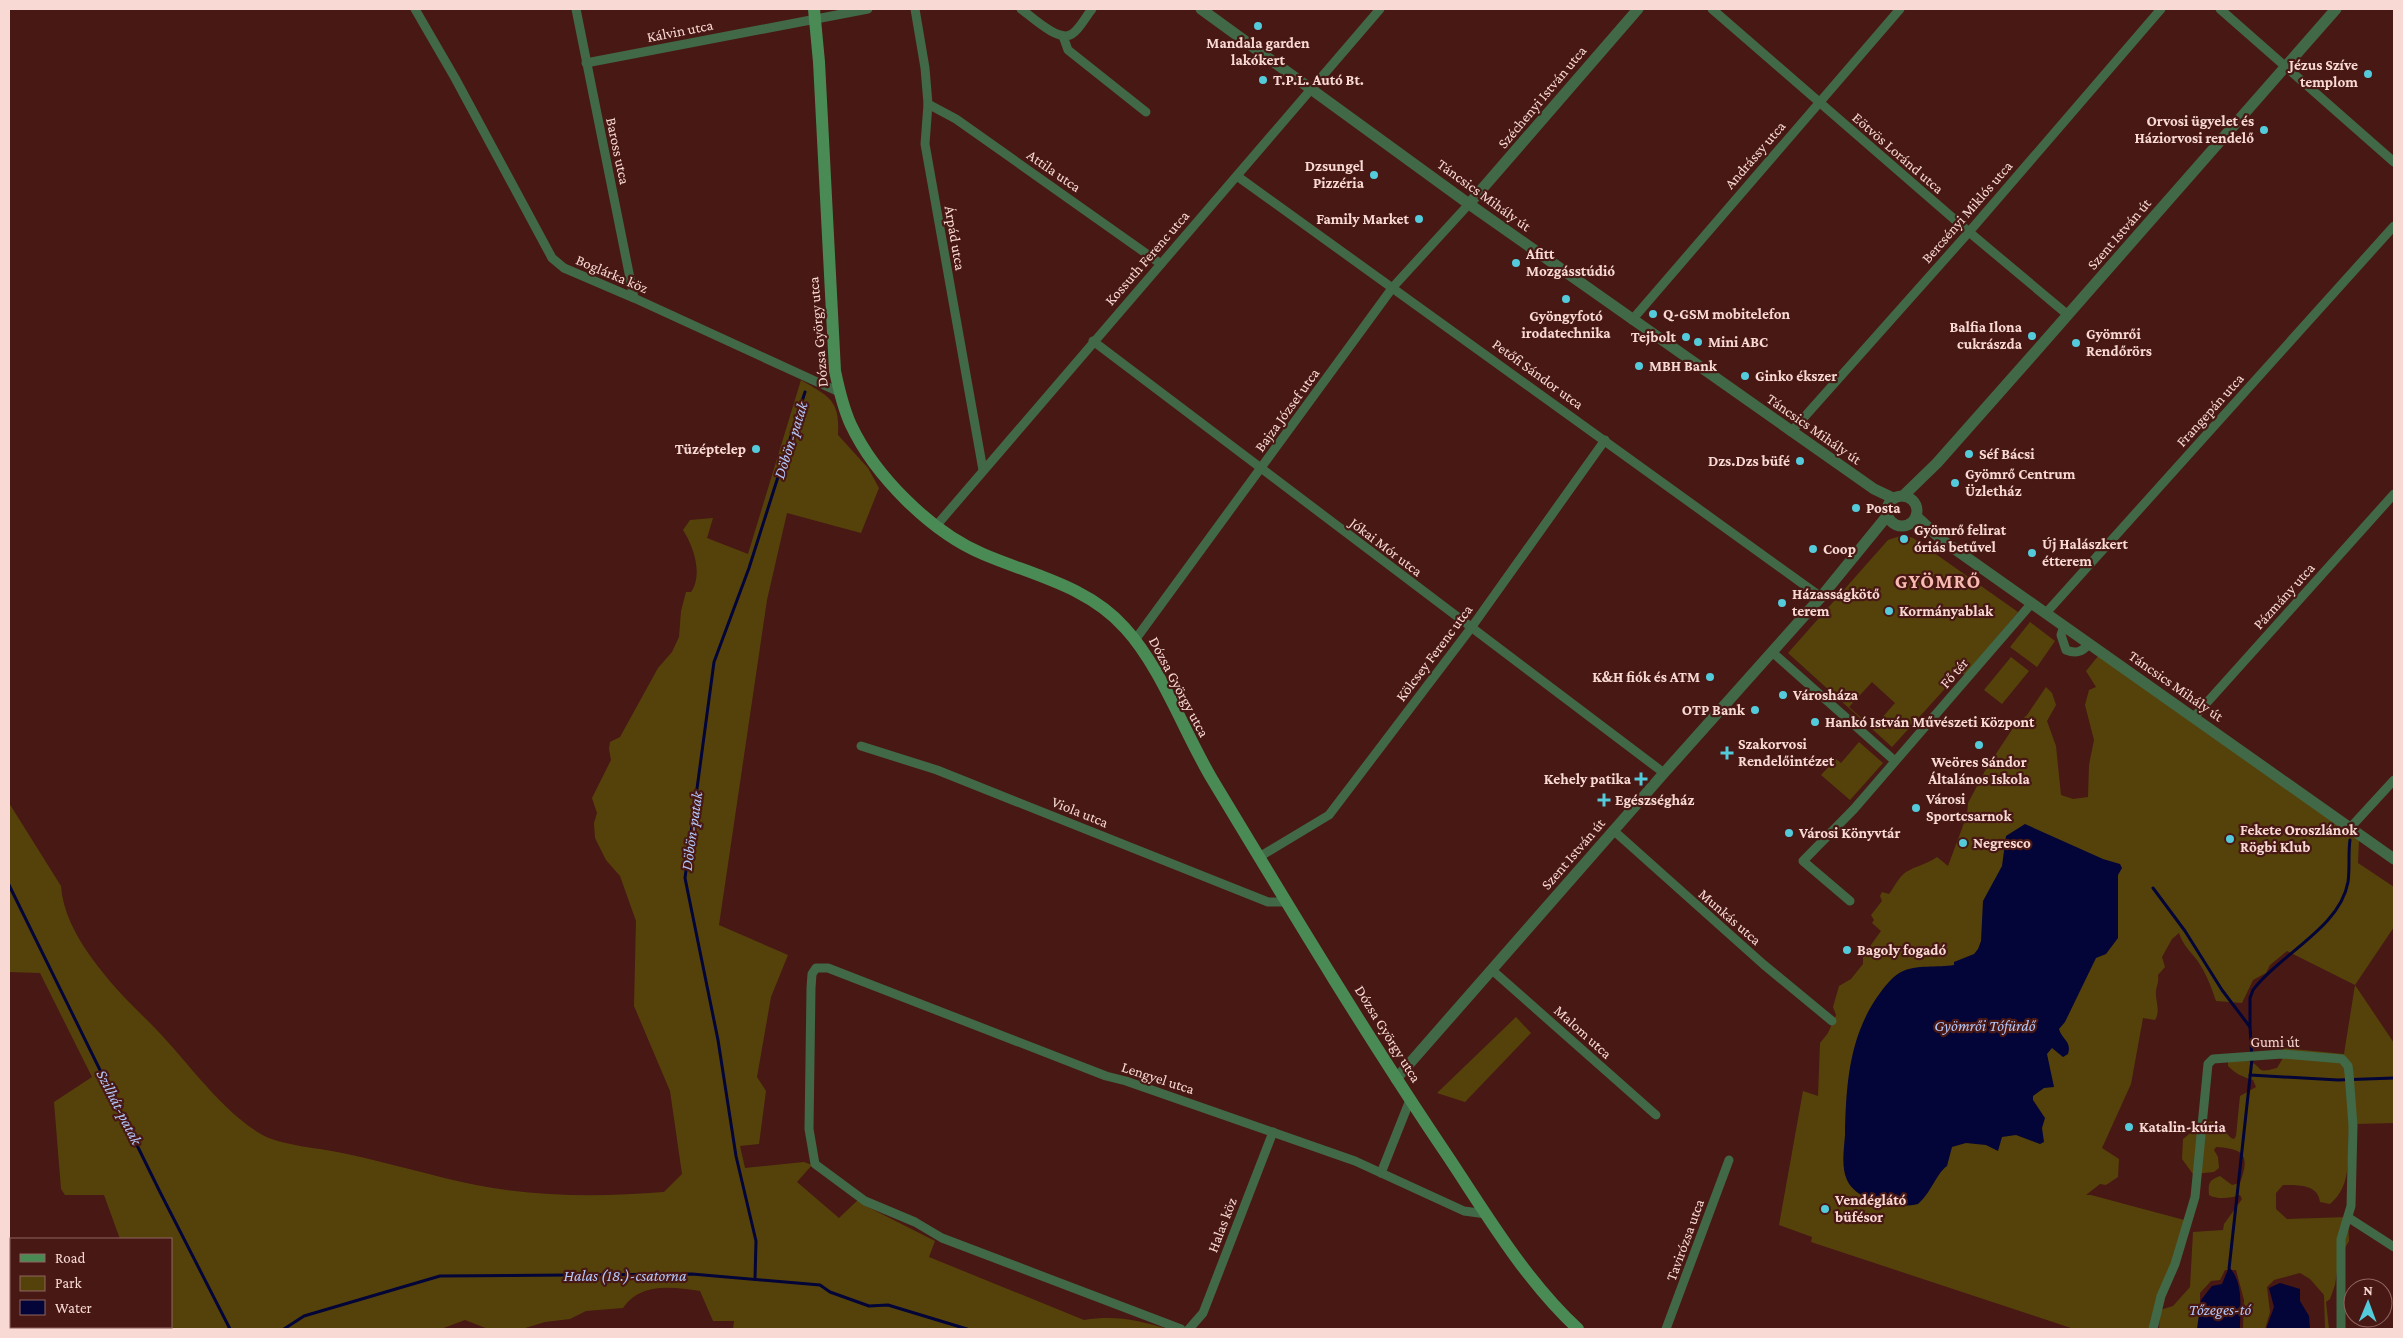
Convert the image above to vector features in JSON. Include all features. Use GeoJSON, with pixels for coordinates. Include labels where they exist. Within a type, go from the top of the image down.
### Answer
{"type":"FeatureCollection","features":[{"type":"Feature","properties":{"kind":"main road","name":"Dózsa György utca"},"geometry":{"type":"LineString","coordinates":[[815,14],[833,338],[839,392],[852,426],[866,450],[895,486],[936,526],[981,553],[1068,586],[1093,599],[1113,615],[1135,640],[1152,666],[1194,748],[1396,1079],[1486,1214],[1537,1284],[1578,1329]]}},
{"type":"Feature","properties":{"kind":"street","name":"Boglárka köz"},"geometry":{"type":"LineString","coordinates":[[415,9],[455,78],[552,258],[564,268],[839,392]]}},
{"type":"Feature","properties":{"kind":"street","name":"Baross utca"},"geometry":{"type":"LineString","coordinates":[[576,9],[634,298]]}},
{"type":"Feature","properties":{"kind":"street","name":"Kálvin utca"},"geometry":{"type":"LineString","coordinates":[[586,63],[815,14],[868,9]]}},
{"type":"Feature","properties":{"kind":"street","name":"Árpád utca"},"geometry":{"type":"LineString","coordinates":[[915,9],[925,68],[928,104],[925,144],[982,470]]}},
{"type":"Feature","properties":{"kind":"street"},"geometry":{"type":"LineString","coordinates":[[1021,9],[1056,34],[1063,36],[1071,36],[1092,9]]}},
{"type":"Feature","properties":{"kind":"street","name":"Táncsics Mihály út"},"geometry":{"type":"LineString","coordinates":[[1202,9],[1469,204],[1874,489],[1895,511],[1940,538],[2394,859]]}},
{"type":"Feature","properties":{"kind":"street","name":"Kossuth Ferenc utca"},"geometry":{"type":"LineString","coordinates":[[936,526],[982,470],[1380,9]]}},
{"type":"Feature","properties":{"kind":"street","name":"Széchenyi István utca"},"geometry":{"type":"LineString","coordinates":[[1469,204],[1638,9]]}},
{"type":"Feature","properties":{"kind":"street","name":"Eötvös Loránd utca"},"geometry":{"type":"LineString","coordinates":[[1712,9],[1969,232],[2068,315]]}},
{"type":"Feature","properties":{"kind":"street","name":"Andrássy utca"},"geometry":{"type":"LineString","coordinates":[[1632,320],[1900,9]]}},
{"type":"Feature","properties":{"kind":"street","name":"Bercsényi Miklós utca"},"geometry":{"type":"LineString","coordinates":[[1791,432],[1969,232],[2161,9]]}},
{"type":"Feature","properties":{"kind":"street"},"geometry":{"type":"LineString","coordinates":[[2220,9],[2394,162]]}},
{"type":"Feature","properties":{"kind":"street","name":"Szent István út"},"geometry":{"type":"LineString","coordinates":[[1396,1079],[2336,9]]}},
{"type":"Feature","properties":{"kind":"street"},"geometry":{"type":"LineString","coordinates":[[1063,36],[1068,50],[1146,112]]}},
{"type":"Feature","properties":{"kind":"street","name":"Attila utca"},"geometry":{"type":"LineString","coordinates":[[928,104],[956,119],[1161,264]]}},
{"type":"Feature","properties":{"kind":"street","name":"Petőfi Sándor utca"},"geometry":{"type":"LineString","coordinates":[[1237,176],[1821,596]]}},
{"type":"Feature","properties":{"kind":"street","name":"Bajza József utca"},"geometry":{"type":"LineString","coordinates":[[1135,640],[1393,287],[1469,204]]}},
{"type":"Feature","properties":{"kind":"street","name":"Frangepán utca"},"geometry":{"type":"LineString","coordinates":[[2046,613],[2394,226]]}},
{"type":"Feature","properties":{"kind":"street","name":"Jókai Mór utca"},"geometry":{"type":"LineString","coordinates":[[1093,341],[1261,470],[1664,772]]}},
{"type":"Feature","properties":{"kind":"street","name":"Kölcsey Ferenc utca"},"geometry":{"type":"LineString","coordinates":[[1259,857],[1329,815],[1471,628],[1605,440]]}},
{"type":"Feature","properties":{"kind":"street","name":"Szent István út"},"geometry":{"type":"LineString","coordinates":[[1914,502],[1923,478]]}},
{"type":"Feature","properties":{"kind":"street","name":"Pázmány utca"},"geometry":{"type":"LineString","coordinates":[[2194,717],[2394,494]]}},
{"type":"Feature","properties":{"kind":"street"},"geometry":{"type":"LineString","coordinates":[[1914,502],[1917,509],[1916,516],[1912,522],[1895,511],[1914,502]]}},
{"type":"Feature","properties":{"kind":"street","name":"Táncsics Mihály út"},"geometry":{"type":"LineString","coordinates":[[1916,516],[1940,538]]}},
{"type":"Feature","properties":{"kind":"street","name":"Fő tér"},"geometry":{"type":"LineString","coordinates":[[1850,901],[1802,861],[1854,809],[2032,603]]}},
{"type":"Feature","properties":{"kind":"street"},"geometry":{"type":"LineString","coordinates":[[2064,626],[2061,635],[2066,650],[2073,652],[2082,651],[2089,644]]}},
{"type":"Feature","properties":{"kind":"street"},"geometry":{"type":"LineString","coordinates":[[1772,652],[1895,761]]}},
{"type":"Feature","properties":{"kind":"street","name":"Viola utca"},"geometry":{"type":"LineString","coordinates":[[862,746],[937,770],[1268,902],[1287,902]]}},
{"type":"Feature","properties":{"kind":"street"},"geometry":{"type":"LineString","coordinates":[[2350,828],[2394,780]]}},
{"type":"Feature","properties":{"kind":"street","name":"Munkás utca"},"geometry":{"type":"LineString","coordinates":[[1613,830],[1763,964],[1832,1021]]}},
{"type":"Feature","properties":{"kind":"street","name":"Lengyel utca"},"geometry":{"type":"LineString","coordinates":[[1181,1329],[949,1242],[915,1222],[865,1201],[815,1164],[809,1129],[810,994],[812,974],[816,968],[822,966],[962,1018],[1106,1076],[1126,1081],[1355,1161],[1464,1211],[1486,1214]]}},
{"type":"Feature","properties":{"kind":"street","name":"Malom utca"},"geometry":{"type":"LineString","coordinates":[[1492,970],[1656,1116]]}},
{"type":"Feature","properties":{"kind":"street","name":"Gumi út"},"geometry":{"type":"LineString","coordinates":[[2153,1329],[2161,1296],[2175,1264],[2195,1197],[2208,1064],[2213,1059],[2282,1054],[2342,1059],[2348,1066],[2353,1126],[2351,1206],[2349,1218],[2341,1239],[2341,1329]]}},
{"type":"Feature","properties":{"kind":"street"},"geometry":{"type":"LineString","coordinates":[[1381,1173],[1410,1100]]}},
{"type":"Feature","properties":{"kind":"street","name":"Halas köz"},"geometry":{"type":"LineString","coordinates":[[1191,1328],[1203,1313],[1273,1132]]}},
{"type":"Feature","properties":{"kind":"street","name":"Tavirózsa utca"},"geometry":{"type":"LineString","coordinates":[[1666,1329],[1729,1160]]}},
{"type":"Feature","properties":{"kind":"street"},"geometry":{"type":"LineString","coordinates":[[2349,1218],[2394,1247]]}},
{"type":"Feature","properties":{"kind":"green space"},"geometry":{"type":"Polygon","coordinates":[[[801,380],[831,400],[837,414],[838,435],[868,468],[879,488],[861,533],[787,513],[767,600],[719,925],[788,955],[771,997],[757,1077],[766,1091],[759,1144],[740,1146],[745,1168],[804,1162],[812,1165],[797,1182],[839,1218],[859,1199],[864,1205],[935,1241],[929,1257],[1084,1320],[1126,1319],[1168,1329],[733,1329],[734,1321],[713,1321],[700,1291],[658,1288],[639,1294],[623,1308],[586,1311],[570,1319],[545,1322],[522,1329],[488,1329],[465,1320],[441,1329],[156,1329],[172,1328],[172,1238],[120,1238],[104,1195],[65,1195],[61,1189],[54,1102],[92,1077],[40,973],[9,972],[9,803],[61,886],[64,904],[71,923],[92,959],[214,1095],[243,1122],[259,1133],[289,1144],[347,1154],[499,1189],[570,1195],[664,1192],[682,1174],[670,1091],[634,1006],[636,921],[620,876],[606,860],[595,838],[594,823],[597,813],[592,798],[611,760],[610,742],[620,737],[658,668],[672,652],[679,637],[681,611],[686,592],[691,592],[695,585],[697,569],[691,544],[683,530],[690,520],[713,518],[707,538],[748,554],[801,380]]]}},
{"type":"Feature","properties":{"kind":"green space"},"geometry":{"type":"Polygon","coordinates":[[[1903,535],[1913,538],[2018,612],[1965,675],[1960,672],[1892,747],[1788,653],[1888,540],[1903,535]],[[1872,682],[1849,707],[1873,728],[1895,703],[1872,682]]]}},
{"type":"Feature","properties":{"kind":"green space"},"geometry":{"type":"Polygon","coordinates":[[[2030,622],[2055,641],[2037,667],[2010,647],[2030,622]]]}},
{"type":"Feature","properties":{"kind":"green space"},"geometry":{"type":"Polygon","coordinates":[[[2099,655],[2359,840],[2358,863],[2394,887],[2394,927],[2355,985],[2287,951],[2270,965],[2266,973],[2253,980],[2242,1003],[2216,1001],[2203,970],[2179,933],[2172,939],[2162,957],[2165,967],[2158,975],[2156,991],[2157,1016],[2155,1020],[2143,1018],[2131,1084],[2102,1148],[2119,1159],[2118,1177],[2106,1185],[2100,1184],[2086,1195],[2188,1221],[2153,1329],[2074,1329],[1811,1242],[1812,1237],[1779,1225],[1803,1091],[1818,1096],[1820,1043],[1828,1033],[1836,1015],[1833,1007],[1839,986],[1851,979],[1863,964],[1863,956],[1881,931],[1872,923],[1874,920],[1871,915],[1882,901],[1880,896],[1882,892],[1889,894],[1906,872],[1937,857],[1948,866],[1967,815],[1968,803],[1986,769],[2013,728],[2027,715],[2046,687],[2052,693],[2056,705],[2047,721],[2056,746],[2061,795],[2073,799],[2088,797],[2089,765],[2094,740],[2085,705],[2089,690],[2096,687],[2086,671],[2099,655]]]}},
{"type":"Feature","properties":{"kind":"green space"},"geometry":{"type":"Polygon","coordinates":[[[2011,657],[2029,671],[2002,704],[1984,690],[2011,657]]]}},
{"type":"Feature","properties":{"kind":"green space"},"geometry":{"type":"Polygon","coordinates":[[[1859,742],[1883,763],[1850,800],[1821,775],[1836,759],[1841,763],[1859,742]]]}},
{"type":"Feature","properties":{"kind":"green space"},"geometry":{"type":"Polygon","coordinates":[[[2355,985],[2394,1043],[2394,1123],[2356,1124],[2349,1128],[2346,1179],[2337,1196],[2330,1204],[2320,1202],[2315,1192],[2306,1187],[2283,1185],[2276,1193],[2276,1209],[2287,1219],[2348,1217],[2349,1241],[2339,1258],[2335,1285],[2330,1299],[2326,1302],[2329,1329],[2325,1329],[2324,1295],[2310,1279],[2300,1273],[2274,1280],[2267,1287],[2270,1312],[2265,1329],[2243,1329],[2244,1300],[2236,1270],[2225,1270],[2220,1280],[2211,1281],[2200,1293],[2200,1329],[2159,1329],[2160,1310],[2173,1306],[2190,1287],[2193,1232],[2223,1230],[2224,1224],[2242,1199],[2240,1195],[2229,1198],[2216,1198],[2209,1195],[2211,1181],[2220,1176],[2232,1185],[2240,1183],[2245,1166],[2243,1155],[2239,1152],[2216,1147],[2214,1150],[2218,1157],[2219,1168],[2214,1172],[2193,1174],[2182,1159],[2183,1139],[2204,1122],[2215,1121],[2231,1138],[2234,1139],[2236,1136],[2240,1096],[2256,1087],[2253,1080],[2240,1075],[2228,1066],[2228,1060],[2249,1061],[2260,1069],[2265,1070],[2277,1068],[2283,1058],[2283,1048],[2344,1054],[2355,985]]]}},
{"type":"Feature","properties":{"kind":"green space"},"geometry":{"type":"Polygon","coordinates":[[[1516,1017],[1531,1033],[1465,1102],[1437,1093],[1516,1017]]]}},
{"type":"Feature","properties":{"kind":"water","name":"Gyömrői Tófürdő"},"geometry":{"type":"Polygon","coordinates":[[[2025,824],[2103,859],[2120,864],[2122,868],[2118,875],[2118,938],[2106,954],[2096,958],[2065,1022],[2059,1029],[2068,1043],[2068,1054],[2063,1057],[2052,1048],[2047,1054],[2054,1087],[2044,1088],[2033,1096],[2033,1100],[2045,1118],[2042,1128],[2044,1142],[2040,1144],[2016,1135],[2002,1137],[1998,1151],[1986,1145],[1966,1143],[1952,1147],[1947,1166],[1943,1169],[1923,1200],[1918,1204],[1889,1204],[1868,1199],[1852,1188],[1845,1175],[1843,1164],[1848,1079],[1851,1061],[1862,1026],[1880,993],[1889,981],[1901,972],[1920,967],[1954,965],[1954,962],[1974,954],[1981,941],[1983,901],[2002,866],[2006,836],[2025,824]]]}},
{"type":"Feature","properties":{"kind":"water","name":"Tőzeges-tó"},"geometry":{"type":"Polygon","coordinates":[[[2229,1267],[2234,1273],[2239,1288],[2240,1329],[2197,1329],[2201,1300],[2212,1286],[2222,1284],[2229,1267]]]}},
{"type":"Feature","properties":{"kind":"water","name":"Tőzeges-tó"},"geometry":{"type":"Polygon","coordinates":[[[2280,1283],[2300,1289],[2300,1301],[2309,1316],[2310,1329],[2266,1329],[2274,1307],[2269,1288],[2280,1283]]]}},
{"type":"Feature","properties":{"kind":"waterway","name":"Döbön-patak"},"geometry":{"type":"LineString","coordinates":[[755,1279],[756,1241],[736,1156],[718,1040],[685,878],[714,662],[749,568],[805,392]]}},
{"type":"Feature","properties":{"kind":"waterway"},"geometry":{"type":"LineString","coordinates":[[2250,1027],[2250,998],[2253,990],[2278,964],[2322,927],[2334,913],[2343,898],[2348,882],[2350,840]]}},
{"type":"Feature","properties":{"kind":"waterway","name":"Szilhát-patak"},"geometry":{"type":"LineString","coordinates":[[9,885],[160,1192],[230,1329]]}},
{"type":"Feature","properties":{"kind":"waterway"},"geometry":{"type":"LineString","coordinates":[[2153,888],[2185,931],[2222,990],[2250,1027],[2252,1059],[2229,1269]]}},
{"type":"Feature","properties":{"kind":"waterway"},"geometry":{"type":"LineString","coordinates":[[2250,1075],[2338,1080],[2394,1078]]}},
{"type":"Feature","properties":{"kind":"waterway","name":"Halas (18.)-csatorna"},"geometry":{"type":"LineString","coordinates":[[284,1329],[304,1316],[440,1276],[692,1274],[820,1285],[830,1292],[869,1306],[888,1305],[967,1329]]}},
{"type":"Feature","properties":{"kind":"place","name":"Mandala garden lakókert"},"geometry":{"type":"Point","coordinates":[1258,26]}},
{"type":"Feature","properties":{"kind":"place","name":"Jézus Szíve templom"},"geometry":{"type":"Point","coordinates":[2368,74]}},
{"type":"Feature","properties":{"kind":"place","name":"T.P.L. Autó Bt."},"geometry":{"type":"Point","coordinates":[1263,80]}},
{"type":"Feature","properties":{"kind":"place","name":"Orvosi ügyelet és Háziorvosi rendelő"},"geometry":{"type":"Point","coordinates":[2264,130]}},
{"type":"Feature","properties":{"kind":"place","name":"Dzsungel Pizzéria"},"geometry":{"type":"Point","coordinates":[1374,175]}},
{"type":"Feature","properties":{"kind":"place","name":"Family Market"},"geometry":{"type":"Point","coordinates":[1419,219]}},
{"type":"Feature","properties":{"kind":"place","name":"Afitt Mozgásstúdió"},"geometry":{"type":"Point","coordinates":[1516,263]}},
{"type":"Feature","properties":{"kind":"place","name":"Gyöngyfotó irodatechnika"},"geometry":{"type":"Point","coordinates":[1566,299]}},
{"type":"Feature","properties":{"kind":"place","name":"Q-GSM mobitelefon"},"geometry":{"type":"Point","coordinates":[1653,314]}},
{"type":"Feature","properties":{"kind":"place","name":"Balfia Ilona cukrászda"},"geometry":{"type":"Point","coordinates":[2032,336]}},
{"type":"Feature","properties":{"kind":"place","name":"Tejbolt"},"geometry":{"type":"Point","coordinates":[1686,337]}},
{"type":"Feature","properties":{"kind":"place","name":"Mini ABC"},"geometry":{"type":"Point","coordinates":[1698,342]}},
{"type":"Feature","properties":{"kind":"place","name":"Gyömrői Rendőrörs"},"geometry":{"type":"Point","coordinates":[2076,343]}},
{"type":"Feature","properties":{"kind":"place","name":"MBH Bank"},"geometry":{"type":"Point","coordinates":[1639,366]}},
{"type":"Feature","properties":{"kind":"place","name":"Ginko ékszer"},"geometry":{"type":"Point","coordinates":[1745,376]}},
{"type":"Feature","properties":{"kind":"place","name":"Tüzéptelep"},"geometry":{"type":"Point","coordinates":[756,449]}},
{"type":"Feature","properties":{"kind":"place","name":"Séf Bácsi"},"geometry":{"type":"Point","coordinates":[1969,454]}},
{"type":"Feature","properties":{"kind":"place","name":"Dzs.Dzs büfé"},"geometry":{"type":"Point","coordinates":[1800,461]}},
{"type":"Feature","properties":{"kind":"place","name":"Gyömrő Centrum Üzletház"},"geometry":{"type":"Point","coordinates":[1955,483]}},
{"type":"Feature","properties":{"kind":"place","name":"Posta"},"geometry":{"type":"Point","coordinates":[1856,508]}},
{"type":"Feature","properties":{"kind":"place","name":"Gyömrő felirat óriás betűvel"},"geometry":{"type":"Point","coordinates":[1904,539]}},
{"type":"Feature","properties":{"kind":"place","name":"Coop"},"geometry":{"type":"Point","coordinates":[1813,549]}},
{"type":"Feature","properties":{"kind":"place","name":"Új Halászkert étterem"},"geometry":{"type":"Point","coordinates":[2032,553]}},
{"type":"Feature","properties":{"kind":"place","name":"Házasságkötő terem"},"geometry":{"type":"Point","coordinates":[1782,603]}},
{"type":"Feature","properties":{"kind":"place","name":"Kormányablak"},"geometry":{"type":"Point","coordinates":[1889,611]}},
{"type":"Feature","properties":{"kind":"place","name":"K&H fiók és ATM"},"geometry":{"type":"Point","coordinates":[1710,677]}},
{"type":"Feature","properties":{"kind":"place","name":"Városháza"},"geometry":{"type":"Point","coordinates":[1783,695]}},
{"type":"Feature","properties":{"kind":"place","name":"OTP Bank"},"geometry":{"type":"Point","coordinates":[1755,710]}},
{"type":"Feature","properties":{"kind":"place","name":"Hankó István Művészeti Központ"},"geometry":{"type":"Point","coordinates":[1815,722]}},
{"type":"Feature","properties":{"kind":"place","name":"Weöres Sándor Általános Iskola"},"geometry":{"type":"Point","coordinates":[1979,745]}},
{"type":"Feature","properties":{"kind":"place","name":"Szakorvosi Rendelőintézet"},"geometry":{"type":"Point","coordinates":[1727,753]}},
{"type":"Feature","properties":{"kind":"place","name":"Kehely patika"},"geometry":{"type":"Point","coordinates":[1641,779]}},
{"type":"Feature","properties":{"kind":"place","name":"Egészségház"},"geometry":{"type":"Point","coordinates":[1604,800]}},
{"type":"Feature","properties":{"kind":"place","name":"Városi Sportcsarnok"},"geometry":{"type":"Point","coordinates":[1916,808]}},
{"type":"Feature","properties":{"kind":"place","name":"Városi Könyvtár"},"geometry":{"type":"Point","coordinates":[1789,833]}},
{"type":"Feature","properties":{"kind":"place","name":"Fekete Oroszlánok Rögbi Klub"},"geometry":{"type":"Point","coordinates":[2230,839]}},
{"type":"Feature","properties":{"kind":"place","name":"Negresco"},"geometry":{"type":"Point","coordinates":[1963,843]}},
{"type":"Feature","properties":{"kind":"place","name":"Bagoly fogadó"},"geometry":{"type":"Point","coordinates":[1847,950]}},
{"type":"Feature","properties":{"kind":"place","name":"Katalin-kúria"},"geometry":{"type":"Point","coordinates":[2129,1127]}},
{"type":"Feature","properties":{"kind":"place","name":"Vendéglátó büfésor"},"geometry":{"type":"Point","coordinates":[1825,1209]}},
{"type":"Feature","properties":{"kind":"district","name":"GYÖMRŐ"},"geometry":{"type":"Point","coordinates":[1938,581]}}]}
